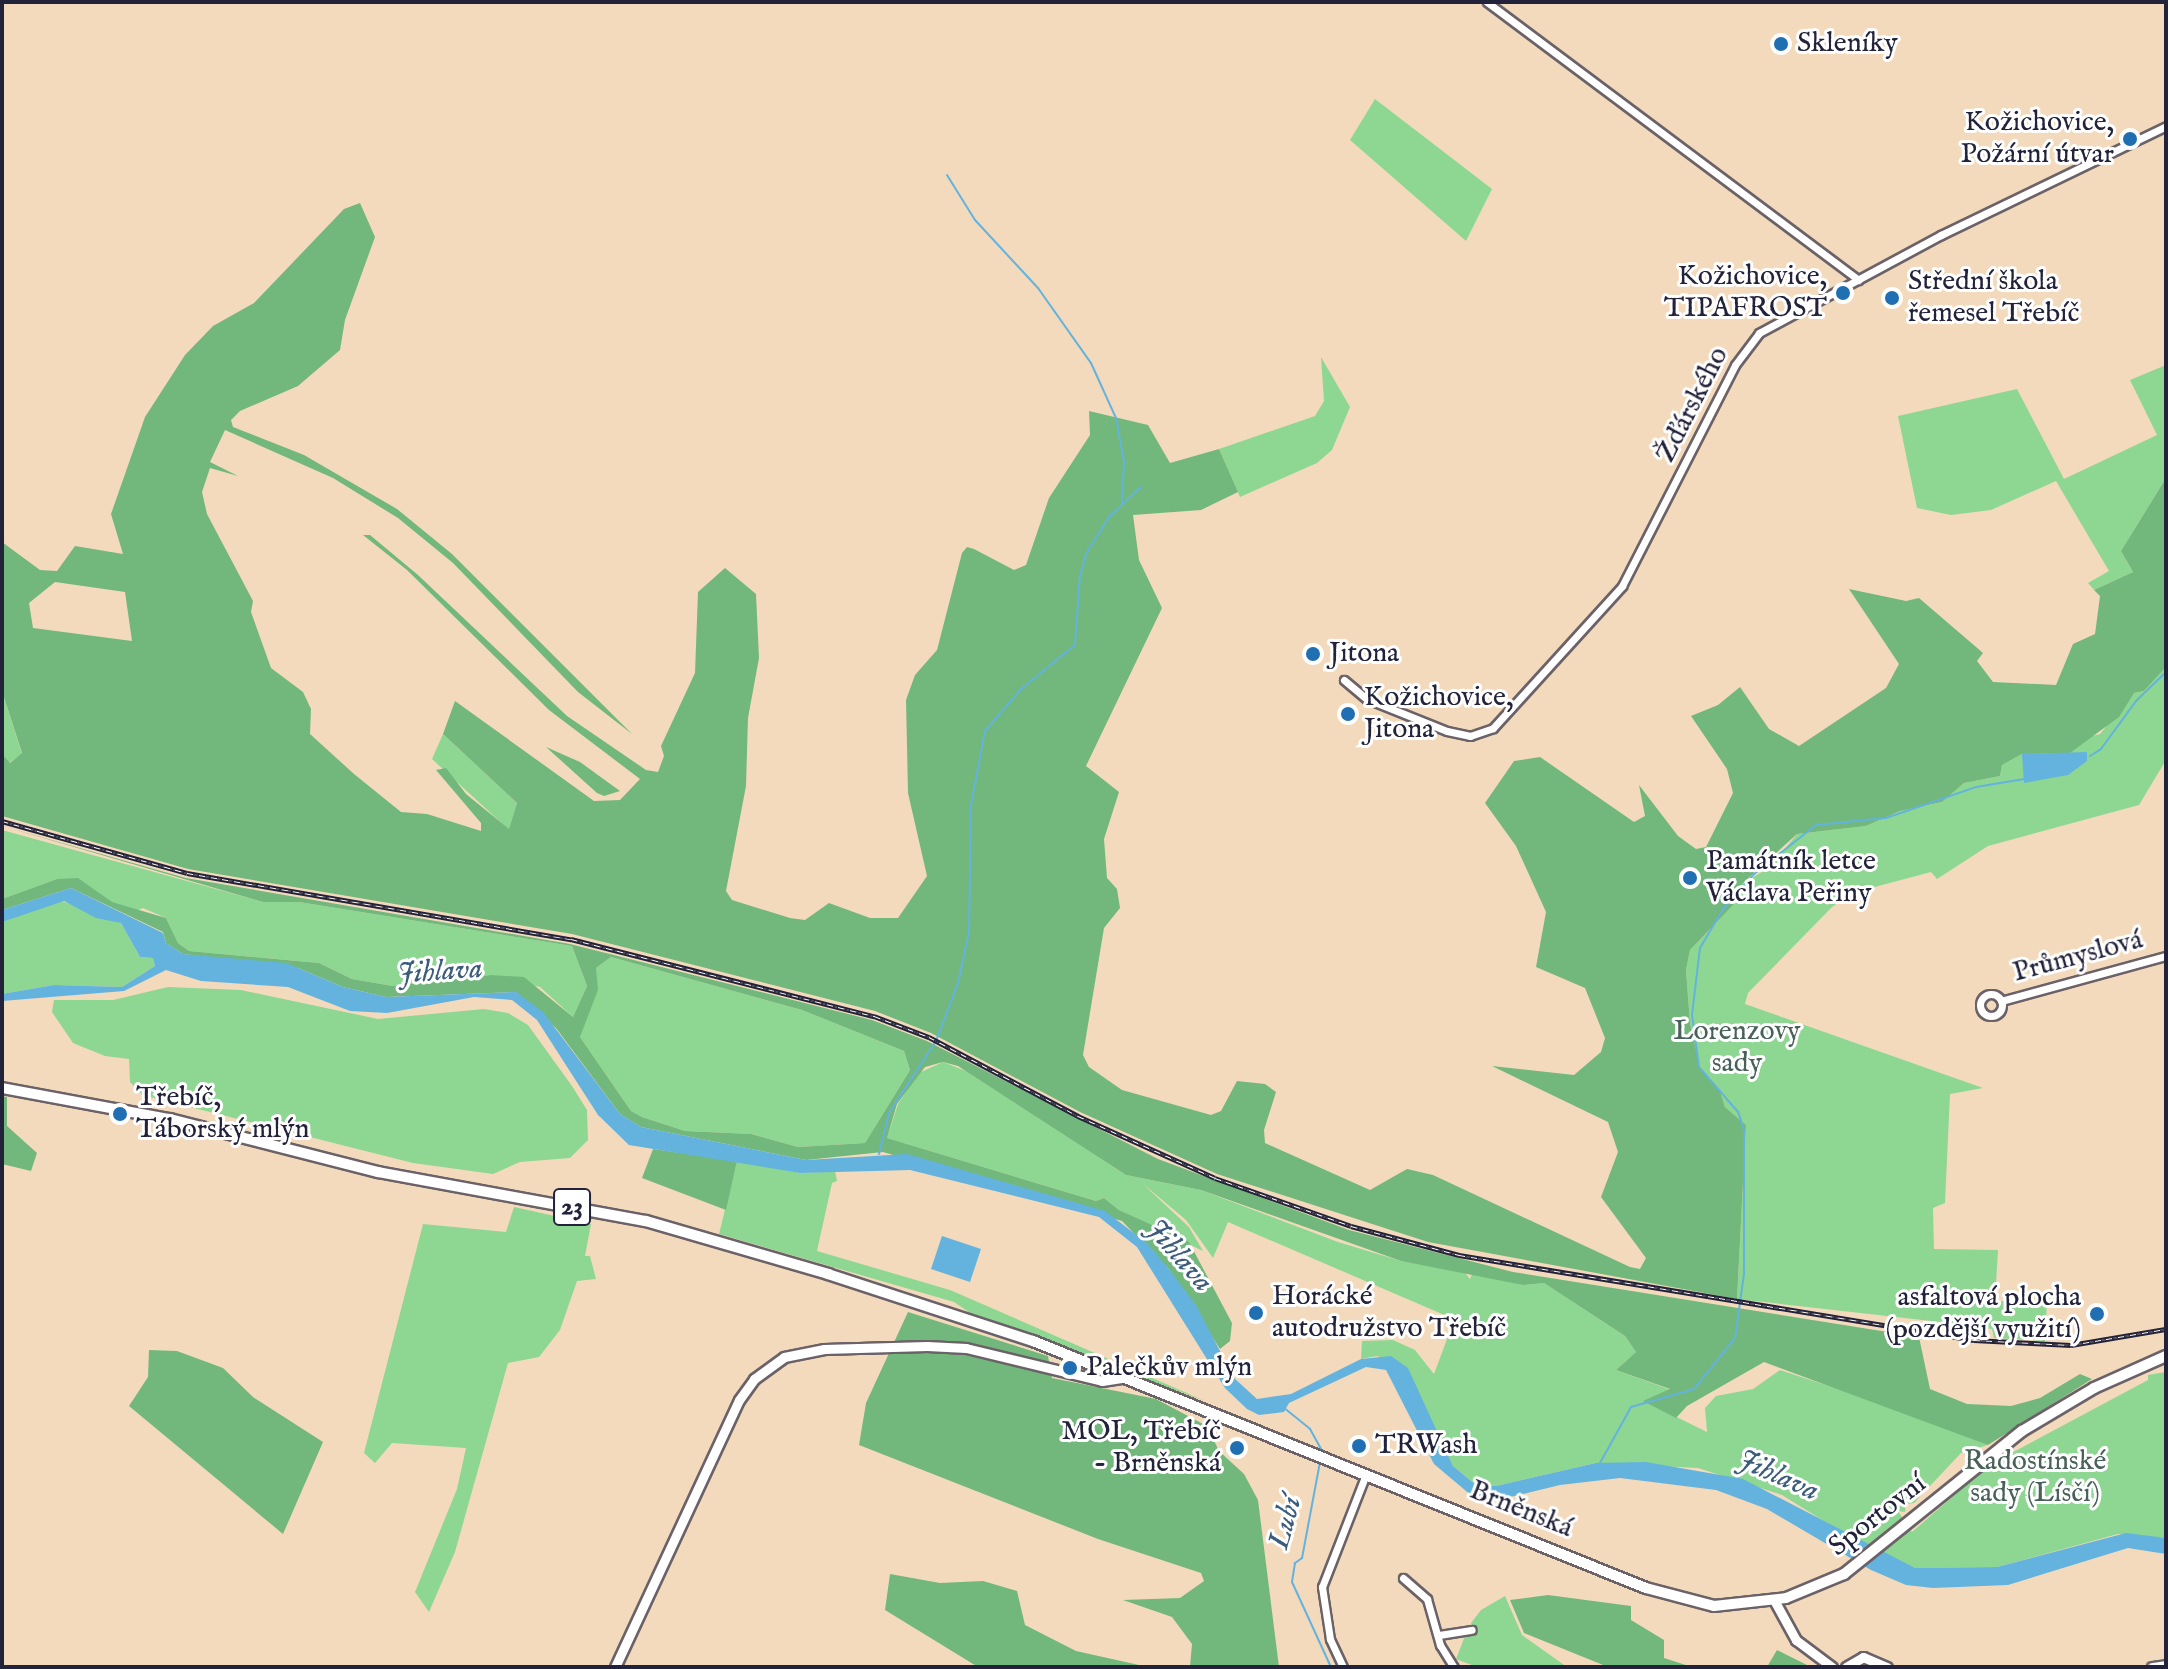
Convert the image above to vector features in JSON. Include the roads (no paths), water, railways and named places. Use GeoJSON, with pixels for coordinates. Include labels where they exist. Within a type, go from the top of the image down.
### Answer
{"type":"FeatureCollection","features":[{"type":"Feature","properties":{"kind":"main road","name":"23"},"geometry":{"type":"LineString","coordinates":[[2,1088],[170,1119],[378,1172],[677,1229],[977,1322],[1128,1377]]}},
{"type":"Feature","properties":{"kind":"main road","name":"Sportovní"},"geometry":{"type":"LineString","coordinates":[[1776,1605],[1844,1574],[1897,1536],[2022,1431],[2094,1388],[2166,1356]]}},
{"type":"Feature","properties":{"kind":"main road","name":"Brněnská"},"geometry":{"type":"LineString","coordinates":[[1128,1377],[1682,1598],[1714,1606],[1776,1605]]}},
{"type":"Feature","properties":{"kind":"street"},"geometry":{"type":"LineString","coordinates":[[1487,2],[1858,280]]}},
{"type":"Feature","properties":{"kind":"street","name":"Žďárského"},"geometry":{"type":"LineString","coordinates":[[1344,680],[1367,699],[1462,735],[1482,734],[1504,721],[1586,620],[1622,586],[1750,343],[1770,325],[2166,126]]}},
{"type":"Feature","properties":{"kind":"street","name":"Průmyslová"},"geometry":{"type":"LineString","coordinates":[[2001,1001],[2166,956]]}},
{"type":"Feature","properties":{"kind":"street"},"geometry":{"type":"LineString","coordinates":[[615,1667],[739,1400],[760,1373],[784,1357],[824,1349],[966,1348],[1102,1381],[1128,1377]]}},
{"type":"Feature","properties":{"kind":"street"},"geometry":{"type":"LineString","coordinates":[[1343,1667],[1330,1639],[1322,1587],[1366,1474]]}},
{"type":"Feature","properties":{"kind":"street"},"geometry":{"type":"LineString","coordinates":[[1403,1578],[1434,1610],[1439,1635],[1454,1667]]}},
{"type":"Feature","properties":{"kind":"street"},"geometry":{"type":"LineString","coordinates":[[1406,1592],[1412,1584]]}},
{"type":"Feature","properties":{"kind":"street"},"geometry":{"type":"LineString","coordinates":[[1776,1605],[1796,1640],[1832,1667]]}},
{"type":"Feature","properties":{"kind":"street"},"geometry":{"type":"LineString","coordinates":[[1439,1635],[1472,1630]]}},
{"type":"Feature","properties":{"kind":"street"},"geometry":{"type":"LineString","coordinates":[[1846,1667],[1863,1657],[1887,1667]]}},
{"type":"Feature","properties":{"kind":"street"},"geometry":{"type":"LineString","coordinates":[[2152,1667],[2166,1665]]}},
{"type":"Feature","properties":{"kind":"water"},"geometry":{"type":"Polygon","coordinates":[[[2087,752],[2087,761],[2068,775],[2024,783],[2022,754],[2087,752]]]}},
{"type":"Feature","properties":{"kind":"water"},"geometry":{"type":"Polygon","coordinates":[[[71,888],[163,933],[166,943],[183,954],[286,963],[343,987],[386,997],[516,992],[543,1012],[620,1114],[641,1127],[806,1160],[907,1154],[1105,1211],[1147,1243],[1169,1269],[1196,1305],[1234,1378],[1257,1399],[1291,1394],[1361,1359],[1391,1356],[1408,1368],[1453,1466],[1477,1486],[1496,1486],[1596,1463],[1646,1462],[1743,1479],[1915,1568],[1997,1567],[2126,1533],[2166,1538],[2166,1554],[2128,1548],[2008,1585],[1933,1588],[1906,1585],[1871,1570],[1767,1509],[1716,1490],[1620,1478],[1560,1485],[1494,1501],[1472,1496],[1434,1464],[1386,1370],[1366,1367],[1289,1403],[1284,1412],[1259,1415],[1247,1409],[1225,1388],[1137,1247],[1099,1217],[910,1170],[800,1173],[629,1145],[598,1115],[537,1020],[512,1000],[474,997],[387,1013],[350,1011],[288,987],[201,981],[166,970],[124,991],[2,1001],[2,994],[54,985],[122,987],[155,966],[153,958],[140,957],[121,923],[96,918],[64,901],[2,922],[2,910],[71,888]]]}},
{"type":"Feature","properties":{"kind":"water"},"geometry":{"type":"Polygon","coordinates":[[[942,1236],[981,1249],[970,1282],[931,1269],[942,1236]]]}},
{"type":"Feature","properties":{"kind":"waterway"},"geometry":{"type":"LineString","coordinates":[[947,175],[975,220],[1038,288],[1091,363],[1116,418],[1124,462],[1122,502]]}},
{"type":"Feature","properties":{"kind":"waterway"},"geometry":{"type":"LineString","coordinates":[[879,1154],[889,1113],[936,1041],[958,983],[969,932],[971,805],[985,731],[1021,689],[1075,645],[1080,576],[1087,552],[1109,517],[1141,487]]}},
{"type":"Feature","properties":{"kind":"waterway"},"geometry":{"type":"LineString","coordinates":[[2090,756],[2101,749],[2136,701],[2166,672]]}},
{"type":"Feature","properties":{"kind":"waterway"},"geometry":{"type":"LineString","coordinates":[[1600,1463],[1631,1407],[1694,1389],[1735,1338],[1744,1274],[1744,1130],[1738,1112],[1699,1067],[1692,1015],[1700,948],[1723,909],[1754,874],[1816,825],[1886,818],[1976,787],[2024,779]]}},
{"type":"Feature","properties":{"kind":"waterway","name":"Lubí"},"geometry":{"type":"LineString","coordinates":[[1283,1407],[1310,1429],[1323,1452]]}},
{"type":"Feature","properties":{"kind":"waterway","name":"Lubí"},"geometry":{"type":"LineString","coordinates":[[1320,1462],[1302,1558],[1295,1563],[1292,1582],[1331,1667]]}},
{"type":"Feature","properties":{"kind":"railway"},"geometry":{"type":"LineString","coordinates":[[2,821],[187,873],[571,939],[874,1016],[929,1037],[1078,1116],[1215,1178],[1351,1226],[1459,1255],[1974,1340],[2071,1345],[2166,1329]]}},
{"type":"Feature","properties":{"kind":"place","name":"Skleníky"},"geometry":{"type":"Point","coordinates":[1781,44]}},
{"type":"Feature","properties":{"kind":"place","name":"Kožichovice, Požární útvar"},"geometry":{"type":"Point","coordinates":[2130,139]}},
{"type":"Feature","properties":{"kind":"place","name":"Kožichovice, TIPAFROST"},"geometry":{"type":"Point","coordinates":[1843,293]}},
{"type":"Feature","properties":{"kind":"place","name":"Střední škola řemesel Třebíč"},"geometry":{"type":"Point","coordinates":[1892,298]}},
{"type":"Feature","properties":{"kind":"place","name":"Jitona"},"geometry":{"type":"Point","coordinates":[1313,654]}},
{"type":"Feature","properties":{"kind":"place","name":"Kožichovice, Jitona"},"geometry":{"type":"Point","coordinates":[1348,714]}},
{"type":"Feature","properties":{"kind":"place","name":"Památník letce Václava Peřiny"},"geometry":{"type":"Point","coordinates":[1690,878]}},
{"type":"Feature","properties":{"kind":"place","name":"Třebíč, Táborský mlýn"},"geometry":{"type":"Point","coordinates":[120,1114]}},
{"type":"Feature","properties":{"kind":"place","name":"Horácké autodružstvo Třebíč"},"geometry":{"type":"Point","coordinates":[1256,1313]}},
{"type":"Feature","properties":{"kind":"place","name":"asfaltová plocha (pozdější využití)"},"geometry":{"type":"Point","coordinates":[2097,1314]}},
{"type":"Feature","properties":{"kind":"place","name":"Palečkův mlýn"},"geometry":{"type":"Point","coordinates":[1070,1368]}},
{"type":"Feature","properties":{"kind":"place","name":"TRWash"},"geometry":{"type":"Point","coordinates":[1359,1446]}},
{"type":"Feature","properties":{"kind":"place","name":"MOL, Třebíč - Brněnská"},"geometry":{"type":"Point","coordinates":[1237,1448]}},
{"type":"Feature","properties":{"kind":"water label","name":"Jihlava"},"geometry":{"type":"Point","coordinates":[440,972]}},
{"type":"Feature","properties":{"kind":"water label","name":"Jihlava"},"geometry":{"type":"Point","coordinates":[1179,1256]}},
{"type":"Feature","properties":{"kind":"water label","name":"Jihlava"},"geometry":{"type":"Point","coordinates":[1778,1476]}},
{"type":"Feature","properties":{"kind":"park label","name":"Lorenzovy sady"},"geometry":{"type":"Point","coordinates":[1737,1048]}},
{"type":"Feature","properties":{"kind":"park label","name":"Radostínské sady (Lísčí)"},"geometry":{"type":"Point","coordinates":[2035,1478]}}]}
